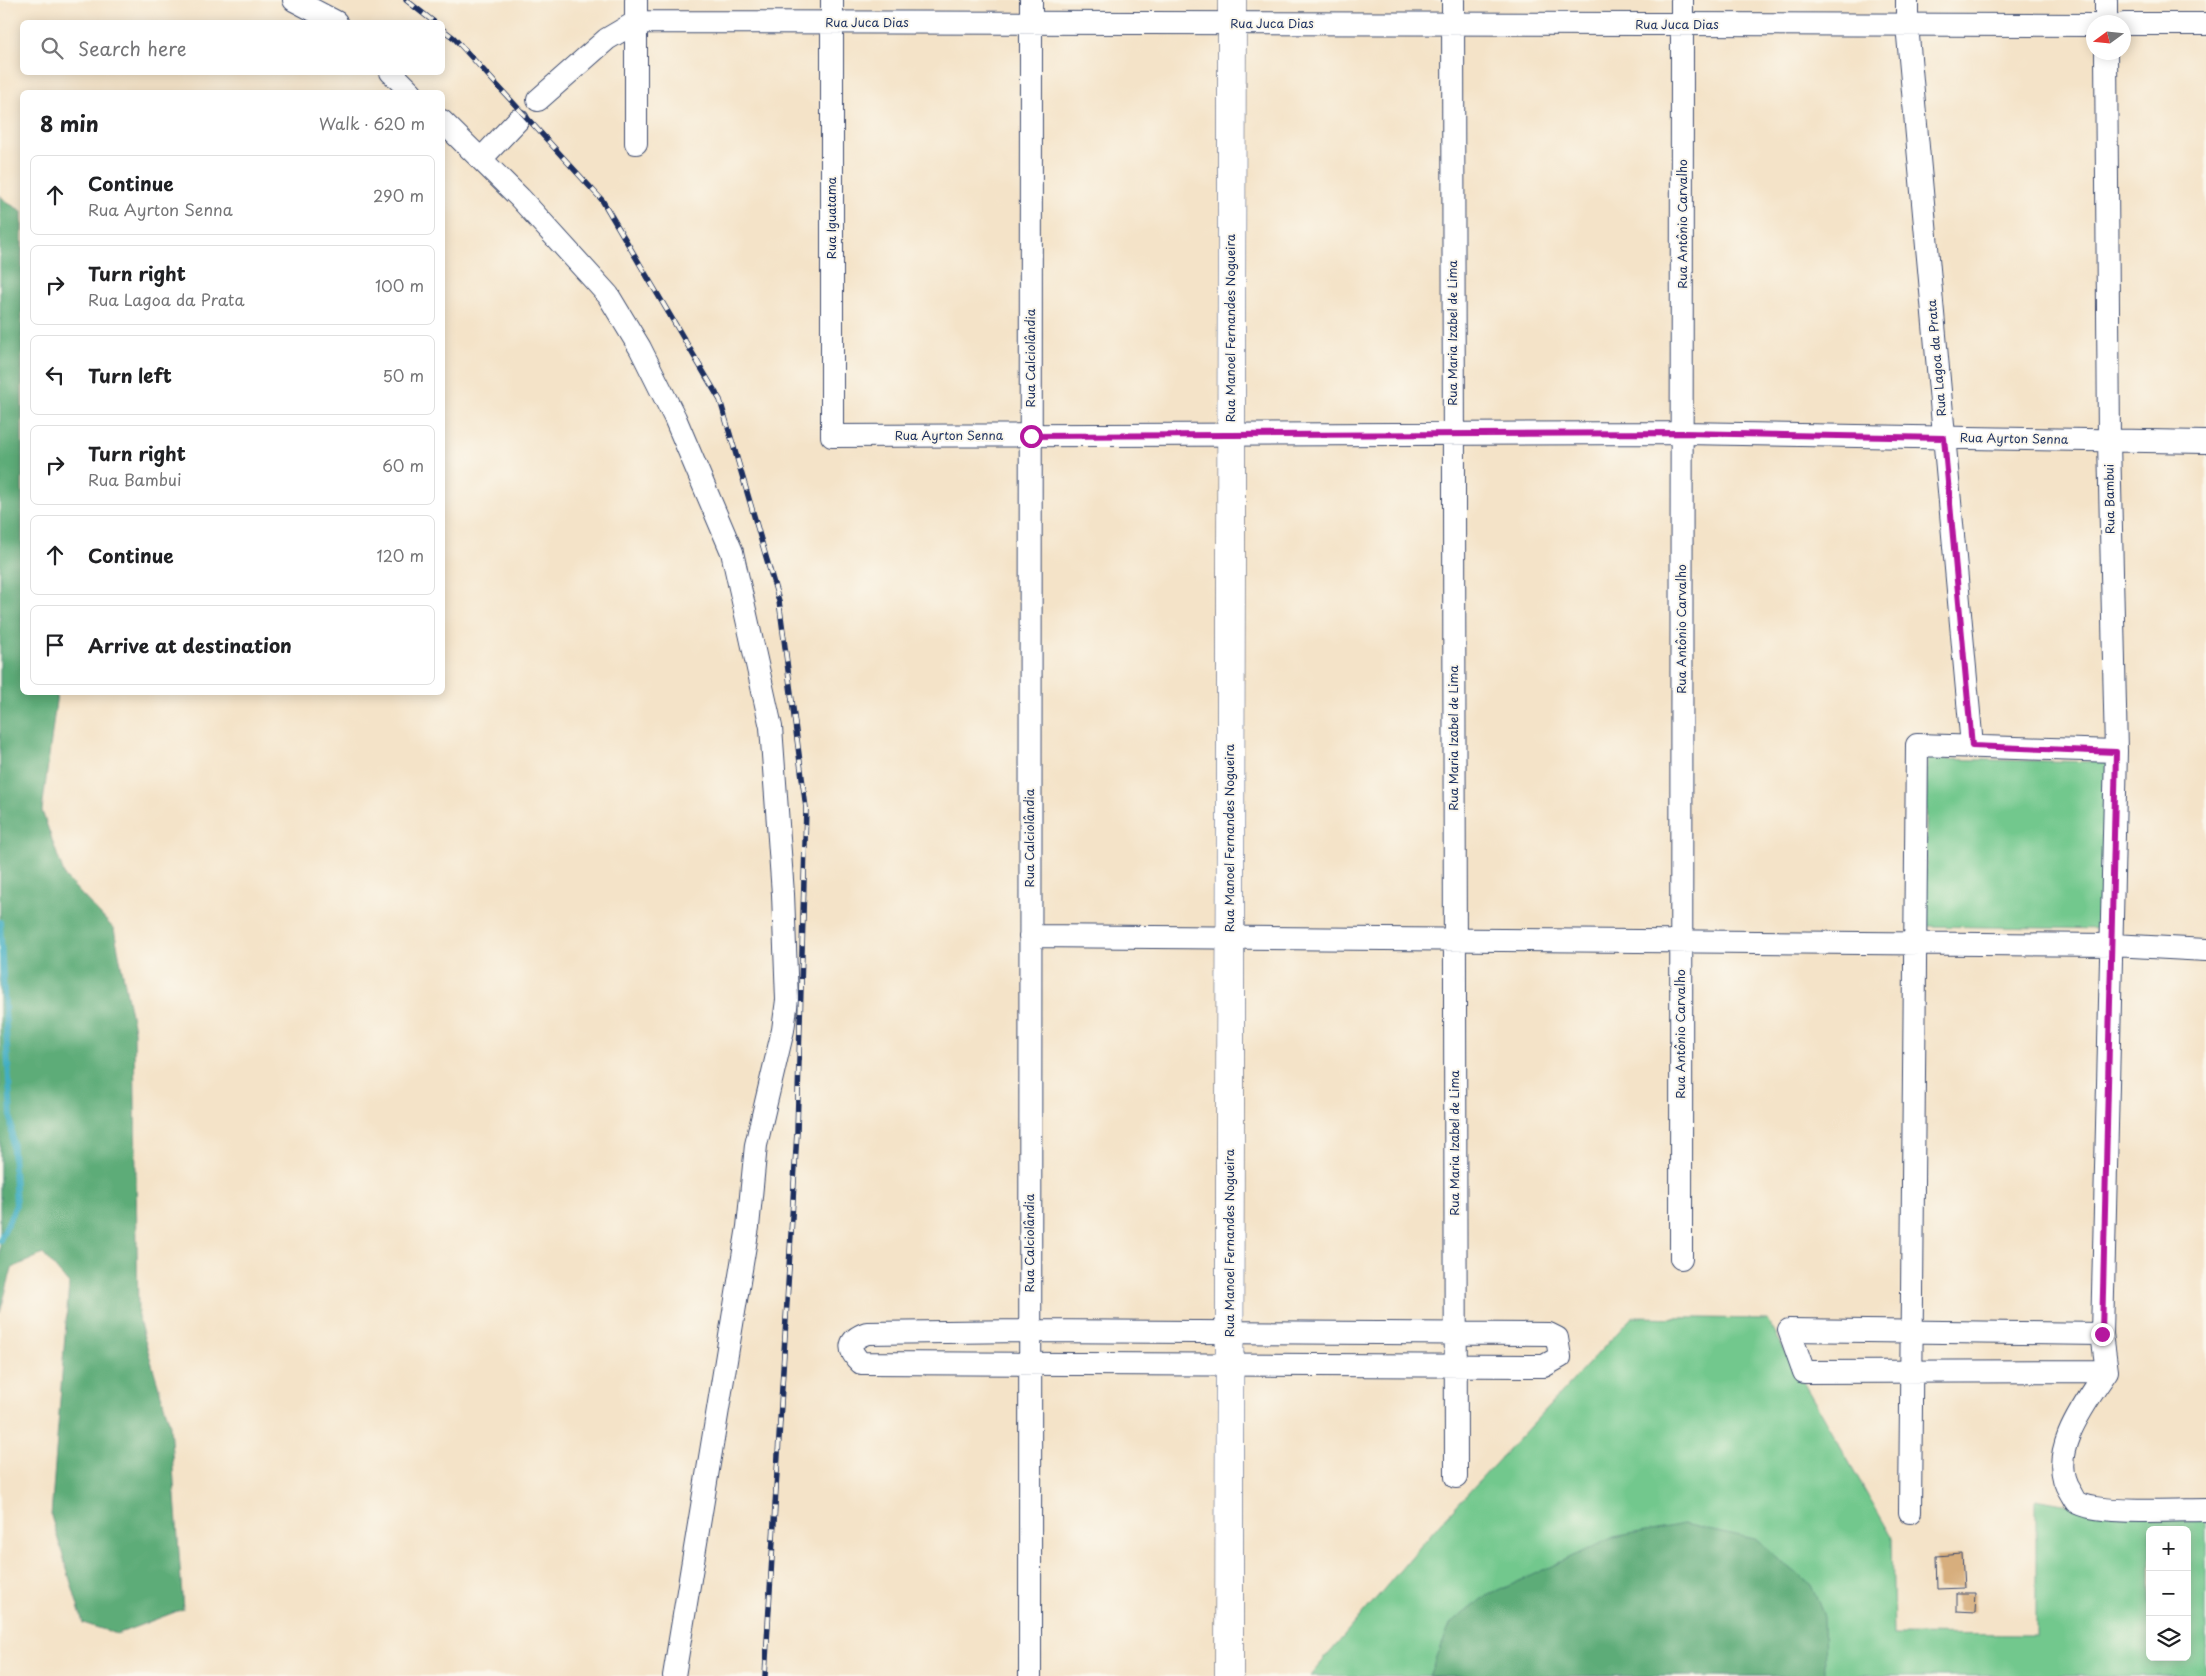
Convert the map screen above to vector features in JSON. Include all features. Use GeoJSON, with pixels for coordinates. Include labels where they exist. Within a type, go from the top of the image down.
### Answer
{"type":"FeatureCollection","features":[{"type":"Feature","properties":{"kind":"street"},"geometry":{"type":"LineString","coordinates":[[294,0],[332,20]]}},
{"type":"Feature","properties":{"kind":"street","name":"Rua Iguatama"},"geometry":{"type":"LineString","coordinates":[[832,0],[832,436]]}},
{"type":"Feature","properties":{"kind":"street","name":"Rua Calciolândia"},"geometry":{"type":"LineString","coordinates":[[1030,1676],[1031,0]]}},
{"type":"Feature","properties":{"kind":"street","name":"Rua Maria Izabel de Lima"},"geometry":{"type":"LineString","coordinates":[[1453,0],[1456,1477]]}},
{"type":"Feature","properties":{"kind":"street","name":"Rua Antônio Carvalho"},"geometry":{"type":"LineString","coordinates":[[1681,1258],[1682,0]]}},
{"type":"Feature","properties":{"kind":"street","name":"Rua Lagoa da Prata"},"geometry":{"type":"LineString","coordinates":[[1907,0],[1907,25],[1972,746]]}},
{"type":"Feature","properties":{"kind":"street"},"geometry":{"type":"LineString","coordinates":[[2106,0],[2106,15]]}},
{"type":"Feature","properties":{"kind":"street"},"geometry":{"type":"LineString","coordinates":[[538,100],[636,11]]}},
{"type":"Feature","properties":{"kind":"street"},"geometry":{"type":"LineString","coordinates":[[636,11],[636,143]]}},
{"type":"Feature","properties":{"kind":"street","name":"Rua Juca Dias"},"geometry":{"type":"LineString","coordinates":[[636,11],[832,22],[1031,23],[1232,12],[1453,24],[2086,25]]}},
{"type":"Feature","properties":{"kind":"street","name":"Rua Manoel Fernandes Nogueira"},"geometry":{"type":"LineString","coordinates":[[1230,1676],[1232,12]]}},
{"type":"Feature","properties":{"kind":"street"},"geometry":{"type":"LineString","coordinates":[[2131,24],[2206,24]]}},
{"type":"Feature","properties":{"kind":"street","name":"Rua Bambui"},"geometry":{"type":"LineString","coordinates":[[2106,60],[2109,440],[2116,752],[2113,945],[2102,1334],[2107,1371]]}},
{"type":"Feature","properties":{"kind":"street"},"geometry":{"type":"LineString","coordinates":[[394,75],[409,90]]}},
{"type":"Feature","properties":{"kind":"street"},"geometry":{"type":"LineString","coordinates":[[481,159],[518,120]]}},
{"type":"Feature","properties":{"kind":"street"},"geometry":{"type":"LineString","coordinates":[[445,124],[520,198],[608,295],[640,348],[675,418],[732,552],[771,727],[783,894],[787,1000],[783,1030],[756,1145],[748,1227],[674,1676]]}},
{"type":"Feature","properties":{"kind":"street","name":"Rua Ayrton Senna"},"geometry":{"type":"LineString","coordinates":[[832,436],[1683,433],[2206,442]]}},
{"type":"Feature","properties":{"kind":"street"},"geometry":{"type":"LineString","coordinates":[[1910,1512],[1917,745],[2116,752]]}},
{"type":"Feature","properties":{"kind":"street"},"geometry":{"type":"LineString","coordinates":[[1030,936],[2113,945],[2206,950]]}},
{"type":"Feature","properties":{"kind":"street"},"geometry":{"type":"LineString","coordinates":[[2102,1334],[1788,1330],[1804,1372],[2107,1371]]}},
{"type":"Feature","properties":{"kind":"street"},"geometry":{"type":"LineString","coordinates":[[867,1332],[1230,1332],[1549,1334],[1557,1338],[1560,1357],[1544,1366],[1456,1364],[861,1363],[855,1357],[852,1350],[852,1342],[856,1336],[867,1332]]}},
{"type":"Feature","properties":{"kind":"street"},"geometry":{"type":"LineString","coordinates":[[2107,1371],[2086,1402],[2064,1445],[2061,1466],[2064,1483],[2076,1502],[2103,1510],[2206,1510]]}},
{"type":"Feature","properties":{"kind":"green space"},"geometry":{"type":"Polygon","coordinates":[[[0,195],[6,202],[20,210],[20,695],[57,695],[42,811],[65,877],[114,929],[134,1030],[138,1317],[170,1425],[183,1609],[117,1634],[83,1623],[51,1516],[69,1284],[43,1254],[12,1268],[0,1313],[0,195]]]}},
{"type":"Feature","properties":{"kind":"green space"},"geometry":{"type":"Polygon","coordinates":[[[1927,759],[2108,762],[2106,929],[1925,926],[1927,759]]]}},
{"type":"Feature","properties":{"kind":"green space"},"geometry":{"type":"Polygon","coordinates":[[[1632,1317],[1767,1319],[1892,1537],[1894,1634],[2036,1635],[2036,1499],[2079,1507],[2206,1518],[2206,1676],[1310,1676],[1441,1522],[1632,1317]]]}},
{"type":"Feature","properties":{"kind":"green space"},"geometry":{"type":"Polygon","coordinates":[[[1683,1524],[1755,1539],[1811,1585],[1824,1616],[1825,1676],[1429,1676],[1451,1623],[1483,1598],[1614,1537],[1683,1524]]]}},
{"type":"Feature","properties":{"kind":"building"},"geometry":{"type":"Polygon","coordinates":[[[1962,1554],[1964,1588],[1937,1589],[1936,1556],[1962,1554]]]}},
{"type":"Feature","properties":{"kind":"building"},"geometry":{"type":"Polygon","coordinates":[[[1957,1593],[1976,1593],[1975,1612],[1957,1611],[1957,1593]]]}},
{"type":"Feature","properties":{"kind":"waterway"},"geometry":{"type":"LineString","coordinates":[[0,922],[16,1205],[0,1240]]}},
{"type":"Feature","properties":{"kind":"railway"},"geometry":{"type":"LineString","coordinates":[[406,0],[431,20]]}},
{"type":"Feature","properties":{"kind":"railway"},"geometry":{"type":"LineString","coordinates":[[445,31],[454,38],[602,200],[720,400],[779,601],[806,808],[797,1132],[765,1676]]}},
{"type":"Feature","properties":{"kind":"route"},"geometry":{"type":"LineString","coordinates":[[1031,436],[1683,433],[1944,438],[1972,746],[2116,752],[2113,945],[2102,1334]]}}]}
